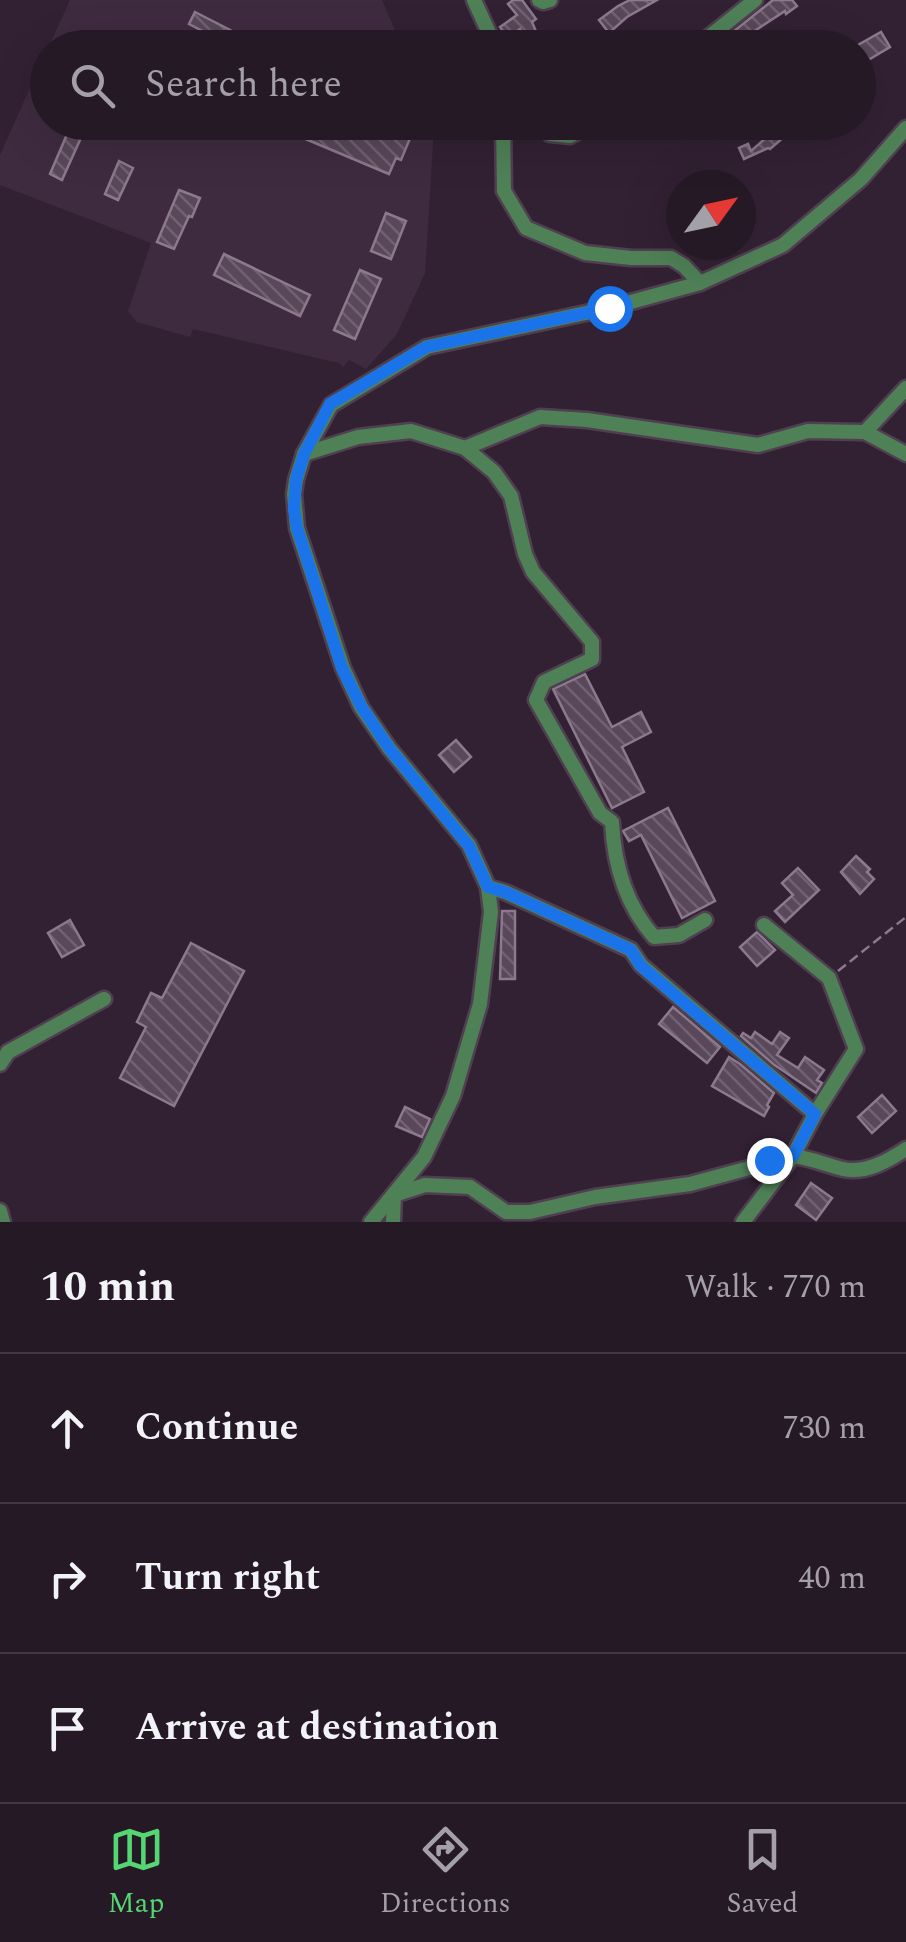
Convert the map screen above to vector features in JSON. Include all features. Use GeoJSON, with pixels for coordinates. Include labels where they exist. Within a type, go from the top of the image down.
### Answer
{"type":"FeatureCollection","features":[{"type":"Feature","properties":{"kind":"street"},"geometry":{"type":"LineString","coordinates":[[474,0],[486,30]]}},
{"type":"Feature","properties":{"kind":"street"},"geometry":{"type":"LineString","coordinates":[[540,0],[550,0]]}},
{"type":"Feature","properties":{"kind":"street"},"geometry":{"type":"LineString","coordinates":[[717,30],[754,0]]}},
{"type":"Feature","properties":{"kind":"street"},"geometry":{"type":"LineString","coordinates":[[371,1222],[424,1156],[453,1096],[480,1004],[491,912],[488,887],[469,846],[389,748],[342,668],[297,528],[296,480],[304,454],[330,404],[426,347],[700,284],[783,245],[861,179],[906,128]]}},
{"type":"Feature","properties":{"kind":"street"},"geometry":{"type":"LineString","coordinates":[[503,140],[504,191],[526,228],[585,252],[671,258],[700,284]]}},
{"type":"Feature","properties":{"kind":"street"},"geometry":{"type":"LineString","coordinates":[[865,432],[906,388]]}},
{"type":"Feature","properties":{"kind":"street"},"geometry":{"type":"LineString","coordinates":[[465,448],[540,417],[758,444],[808,431],[865,432],[906,454]]}},
{"type":"Feature","properties":{"kind":"street"},"geometry":{"type":"LineString","coordinates":[[304,454],[358,438],[411,431],[465,448],[494,472],[511,496],[532,572],[592,642],[592,659],[544,682],[536,700],[600,812],[612,822],[620,881],[654,937],[679,934],[705,920]]}},
{"type":"Feature","properties":{"kind":"street"},"geometry":{"type":"LineString","coordinates":[[488,887],[631,950],[641,966],[815,1114]]}},
{"type":"Feature","properties":{"kind":"street"},"geometry":{"type":"LineString","coordinates":[[743,1222],[793,1156],[856,1049],[829,978],[764,925]]}},
{"type":"Feature","properties":{"kind":"street"},"geometry":{"type":"LineString","coordinates":[[0,1064],[8,1052],[104,998]]}},
{"type":"Feature","properties":{"kind":"street"},"geometry":{"type":"LineString","coordinates":[[394,1195],[425,1184],[470,1188],[512,1217],[594,1197],[690,1184],[769,1160],[812,1158],[848,1170],[882,1164],[906,1149]]}},
{"type":"Feature","properties":{"kind":"street"},"geometry":{"type":"LineString","coordinates":[[393,1222],[394,1195]]}},
{"type":"Feature","properties":{"kind":"street"},"geometry":{"type":"LineString","coordinates":[[0,1211],[3,1222]]}},
{"type":"Feature","properties":{"kind":"path"},"geometry":{"type":"LineString","coordinates":[[829,978],[906,917]]}},
{"type":"Feature","properties":{"kind":"shaded area"},"geometry":{"type":"Polygon","coordinates":[[[70,0],[382,0],[395,30],[56,30],[70,0]]]}},
{"type":"Feature","properties":{"kind":"shaded area"},"geometry":{"type":"Polygon","coordinates":[[[30,88],[30,140],[433,140],[425,273],[397,334],[366,369],[349,360],[343,367],[193,329],[190,337],[137,322],[128,311],[151,243],[0,185],[0,155],[30,88]]]}},
{"type":"Feature","properties":{"kind":"building"},"geometry":{"type":"Polygon","coordinates":[[[522,0],[536,19],[532,22],[535,30],[502,30],[500,27],[517,15],[508,4],[522,0]]]}},
{"type":"Feature","properties":{"kind":"building"},"geometry":{"type":"Polygon","coordinates":[[[630,0],[657,0],[607,30],[599,20],[630,0]]]}},
{"type":"Feature","properties":{"kind":"building"},"geometry":{"type":"Polygon","coordinates":[[[773,0],[792,0],[797,6],[756,30],[736,30],[773,0]]]}},
{"type":"Feature","properties":{"kind":"building"},"geometry":{"type":"Polygon","coordinates":[[[195,12],[230,30],[201,30],[189,24],[195,12]]]}},
{"type":"Feature","properties":{"kind":"building"},"geometry":{"type":"Polygon","coordinates":[[[881,32],[890,47],[876,55],[876,35],[881,32]]]}},
{"type":"Feature","properties":{"kind":"building"},"geometry":{"type":"Polygon","coordinates":[[[65,140],[80,140],[62,180],[50,174],[65,140]]]}},
{"type":"Feature","properties":{"kind":"building"},"geometry":{"type":"Polygon","coordinates":[[[308,140],[409,140],[401,160],[396,158],[389,174],[308,140]]]}},
{"type":"Feature","properties":{"kind":"building"},"geometry":{"type":"Polygon","coordinates":[[[764,140],[780,140],[770,149],[744,159],[739,148],[748,144],[751,151],[764,140]]]}},
{"type":"Feature","properties":{"kind":"building"},"geometry":{"type":"Polygon","coordinates":[[[119,161],[133,168],[118,200],[105,194],[119,161]]]}},
{"type":"Feature","properties":{"kind":"building"},"geometry":{"type":"Polygon","coordinates":[[[179,190],[200,198],[174,249],[157,242],[179,190]]]}},
{"type":"Feature","properties":{"kind":"building"},"geometry":{"type":"Polygon","coordinates":[[[386,213],[406,221],[391,259],[371,251],[386,213]]]}},
{"type":"Feature","properties":{"kind":"building"},"geometry":{"type":"Polygon","coordinates":[[[224,254],[310,295],[300,316],[214,275],[224,254]]]}},
{"type":"Feature","properties":{"kind":"building"},"geometry":{"type":"Polygon","coordinates":[[[360,270],[381,279],[355,339],[334,330],[360,270]]]}},
{"type":"Feature","properties":{"kind":"building"},"geometry":{"type":"Polygon","coordinates":[[[585,674],[612,727],[641,712],[651,732],[622,747],[644,792],[612,808],[553,689],[585,674]]]}},
{"type":"Feature","properties":{"kind":"building"},"geometry":{"type":"Polygon","coordinates":[[[456,740],[471,757],[454,772],[439,755],[456,740]]]}},
{"type":"Feature","properties":{"kind":"building"},"geometry":{"type":"Polygon","coordinates":[[[668,808],[715,901],[682,918],[641,835],[629,841],[623,831],[668,808]]]}},
{"type":"Feature","properties":{"kind":"building"},"geometry":{"type":"Polygon","coordinates":[[[856,856],[870,869],[867,872],[874,879],[860,894],[841,872],[856,856]]]}},
{"type":"Feature","properties":{"kind":"building"},"geometry":{"type":"Polygon","coordinates":[[[798,868],[819,890],[785,922],[775,911],[793,895],[782,883],[798,868]]]}},
{"type":"Feature","properties":{"kind":"building"},"geometry":{"type":"Polygon","coordinates":[[[502,911],[515,911],[515,979],[500,979],[502,911]]]}},
{"type":"Feature","properties":{"kind":"building"},"geometry":{"type":"Polygon","coordinates":[[[70,920],[84,945],[62,957],[48,933],[70,920]]]}},
{"type":"Feature","properties":{"kind":"building"},"geometry":{"type":"Polygon","coordinates":[[[757,932],[775,950],[757,966],[740,947],[757,932]]]}},
{"type":"Feature","properties":{"kind":"building"},"geometry":{"type":"Polygon","coordinates":[[[191,943],[244,971],[174,1106],[120,1078],[146,1027],[137,1022],[151,993],[162,998],[191,943]]]}},
{"type":"Feature","properties":{"kind":"building"},"geometry":{"type":"Polygon","coordinates":[[[673,1007],[720,1047],[707,1063],[659,1024],[673,1007]]]}},
{"type":"Feature","properties":{"kind":"building"},"geometry":{"type":"Polygon","coordinates":[[[755,1032],[772,1044],[780,1032],[789,1038],[777,1055],[798,1068],[805,1057],[824,1070],[817,1080],[822,1083],[816,1093],[741,1036],[743,1033],[751,1038],[755,1032]]]}},
{"type":"Feature","properties":{"kind":"building"},"geometry":{"type":"Polygon","coordinates":[[[729,1057],[774,1093],[764,1116],[712,1086],[729,1057]]]}},
{"type":"Feature","properties":{"kind":"building"},"geometry":{"type":"Polygon","coordinates":[[[882,1095],[896,1111],[872,1133],[858,1117],[882,1095]]]}},
{"type":"Feature","properties":{"kind":"building"},"geometry":{"type":"Polygon","coordinates":[[[405,1107],[430,1119],[422,1137],[396,1126],[405,1107]]]}},
{"type":"Feature","properties":{"kind":"building"},"geometry":{"type":"Polygon","coordinates":[[[811,1183],[832,1198],[816,1220],[796,1205],[811,1183]]]}},
{"type":"Feature","properties":{"kind":"route"},"geometry":{"type":"LineString","coordinates":[[609,308],[426,347],[330,404],[304,454],[296,480],[297,528],[342,668],[361,706],[389,748],[469,846],[488,887],[631,950],[641,966],[815,1114],[793,1156],[769,1160]]}}]}
